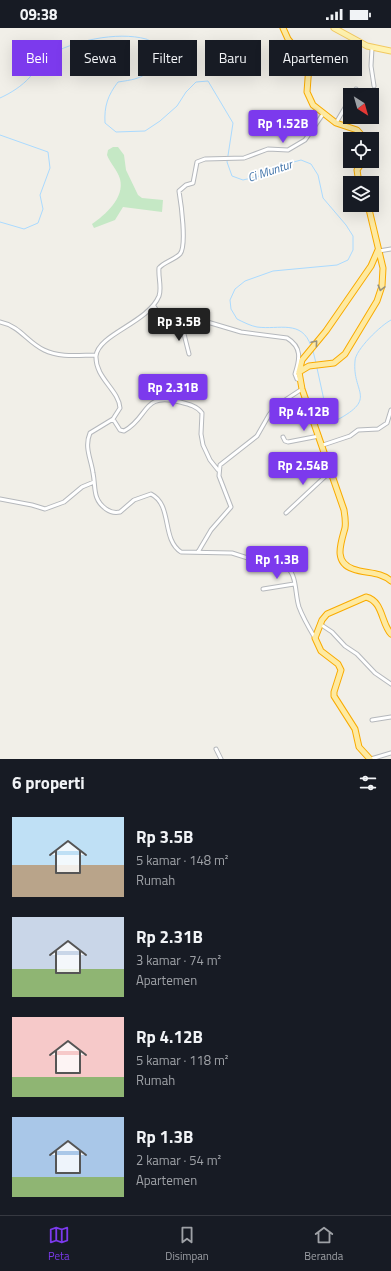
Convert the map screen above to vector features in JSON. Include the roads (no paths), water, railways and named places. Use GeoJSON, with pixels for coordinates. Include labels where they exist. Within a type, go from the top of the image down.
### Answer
{"type":"FeatureCollection","features":[{"type":"Feature","properties":{"kind":"highway"},"geometry":{"type":"LineString","coordinates":[[283,28],[288,39],[308,62],[309,74],[307,92],[313,105],[336,123],[358,130],[360,132]]}},
{"type":"Feature","properties":{"kind":"highway"},"geometry":{"type":"LineString","coordinates":[[299,372],[312,365],[337,362],[348,351],[376,301],[382,286],[383,274],[370,212]]}},
{"type":"Feature","properties":{"kind":"highway"},"geometry":{"type":"LineString","coordinates":[[379,250],[371,266],[326,332],[305,355],[299,372],[302,389],[323,445],[345,517],[345,529],[339,550],[342,561],[354,570],[378,574],[391,581]]}},
{"type":"Feature","properties":{"kind":"highway"},"geometry":{"type":"LineString","coordinates":[[370,759],[359,747],[355,729],[334,696],[334,692],[341,674],[340,666],[321,650],[315,638],[320,624],[327,614],[344,608],[366,597],[373,600],[380,609],[386,627],[391,634]]}},
{"type":"Feature","properties":{"kind":"main road"},"geometry":{"type":"LineString","coordinates":[[334,28],[357,42],[372,48],[391,51]]}},
{"type":"Feature","properties":{"kind":"street"},"geometry":{"type":"LineString","coordinates":[[372,48],[371,66],[374,86]]}},
{"type":"Feature","properties":{"kind":"street"},"geometry":{"type":"LineString","coordinates":[[336,123],[343,111]]}},
{"type":"Feature","properties":{"kind":"street"},"geometry":{"type":"LineString","coordinates":[[315,638],[302,616],[291,572],[288,568],[270,565],[232,553],[181,552],[176,547],[164,509],[156,497],[151,494],[134,500],[120,512],[112,512],[97,500],[88,449],[89,435],[94,430],[113,419],[119,412],[120,404],[100,374],[96,355],[104,342],[132,325],[154,306],[160,293],[159,268],[178,256],[182,251],[183,223],[179,191],[184,189],[186,185],[193,184],[196,164],[199,160],[247,157],[268,149],[282,151],[292,149],[305,140],[323,114]]}},
{"type":"Feature","properties":{"kind":"street"},"geometry":{"type":"LineString","coordinates":[[379,250],[391,249]]}},
{"type":"Feature","properties":{"kind":"street"},"geometry":{"type":"LineString","coordinates":[[154,306],[160,317],[168,324],[178,327],[204,321],[241,332],[287,338],[299,352],[300,357],[295,374],[297,379],[300,380]]}},
{"type":"Feature","properties":{"kind":"street"},"geometry":{"type":"LineString","coordinates":[[0,322],[20,330],[43,350],[72,355],[96,355]]}},
{"type":"Feature","properties":{"kind":"street"},"geometry":{"type":"LineString","coordinates":[[182,326],[190,354]]}},
{"type":"Feature","properties":{"kind":"street"},"geometry":{"type":"LineString","coordinates":[[218,470],[223,461],[242,449],[257,436],[276,406],[302,389]]}},
{"type":"Feature","properties":{"kind":"street"},"geometry":{"type":"LineString","coordinates":[[113,419],[120,430],[124,431],[151,403],[159,399],[168,399],[194,407],[202,413],[201,434],[205,451],[218,470],[231,507],[211,530],[198,552]]}},
{"type":"Feature","properties":{"kind":"street"},"geometry":{"type":"LineString","coordinates":[[323,445],[350,436],[358,430],[373,431],[378,429],[387,422],[391,410]]}},
{"type":"Feature","properties":{"kind":"street"},"geometry":{"type":"LineString","coordinates":[[283,437],[285,441],[288,442],[319,436]]}},
{"type":"Feature","properties":{"kind":"street"},"geometry":{"type":"LineString","coordinates":[[286,513],[331,471]]}},
{"type":"Feature","properties":{"kind":"street"},"geometry":{"type":"LineString","coordinates":[[0,499],[46,509],[64,502],[82,487],[94,482]]}},
{"type":"Feature","properties":{"kind":"street"},"geometry":{"type":"LineString","coordinates":[[263,589],[294,584]]}},
{"type":"Feature","properties":{"kind":"street"},"geometry":{"type":"LineString","coordinates":[[320,624],[332,632],[345,646],[357,654],[374,673],[391,684]]}},
{"type":"Feature","properties":{"kind":"street"},"geometry":{"type":"LineString","coordinates":[[372,720],[391,717]]}},
{"type":"Feature","properties":{"kind":"street"},"geometry":{"type":"LineString","coordinates":[[216,749],[221,759]]}},
{"type":"Feature","properties":{"kind":"street"},"geometry":{"type":"LineString","coordinates":[[370,759],[391,753]]}},
{"type":"Feature","properties":{"kind":"waterway","name":"Ci Muntur"},"geometry":{"type":"LineString","coordinates":[[0,98],[12,92],[30,77],[40,63],[48,56],[69,46],[109,37],[122,36],[146,39],[157,48],[149,70],[141,77],[118,82],[109,96],[105,111],[105,123],[116,132],[145,131],[160,121],[177,106],[186,92],[196,82],[208,81],[233,123],[227,162],[232,176],[243,180],[276,172],[290,163],[301,160],[311,164],[318,175],[323,198],[346,225],[353,236],[353,250],[348,260],[337,265],[273,271],[245,281],[235,289],[230,300],[231,309],[237,319],[257,327],[281,327],[296,329],[302,332],[311,346]]}},
{"type":"Feature","properties":{"kind":"waterway","name":"Ci Muntur"},"geometry":{"type":"LineString","coordinates":[[0,135],[48,152],[50,168],[40,195],[43,209],[38,223],[24,229],[0,222]]}},
{"type":"Feature","properties":{"kind":"waterway","name":"Ci Muntur"},"geometry":{"type":"LineString","coordinates":[[317,368],[327,414],[337,420],[357,406],[360,400],[355,372],[356,356],[369,338],[391,320]]}},
{"type":"Feature","properties":{"kind":"waterway","name":"Ci Muntur"},"geometry":{"type":"LineString","coordinates":[[313,351],[316,363]]}}]}
